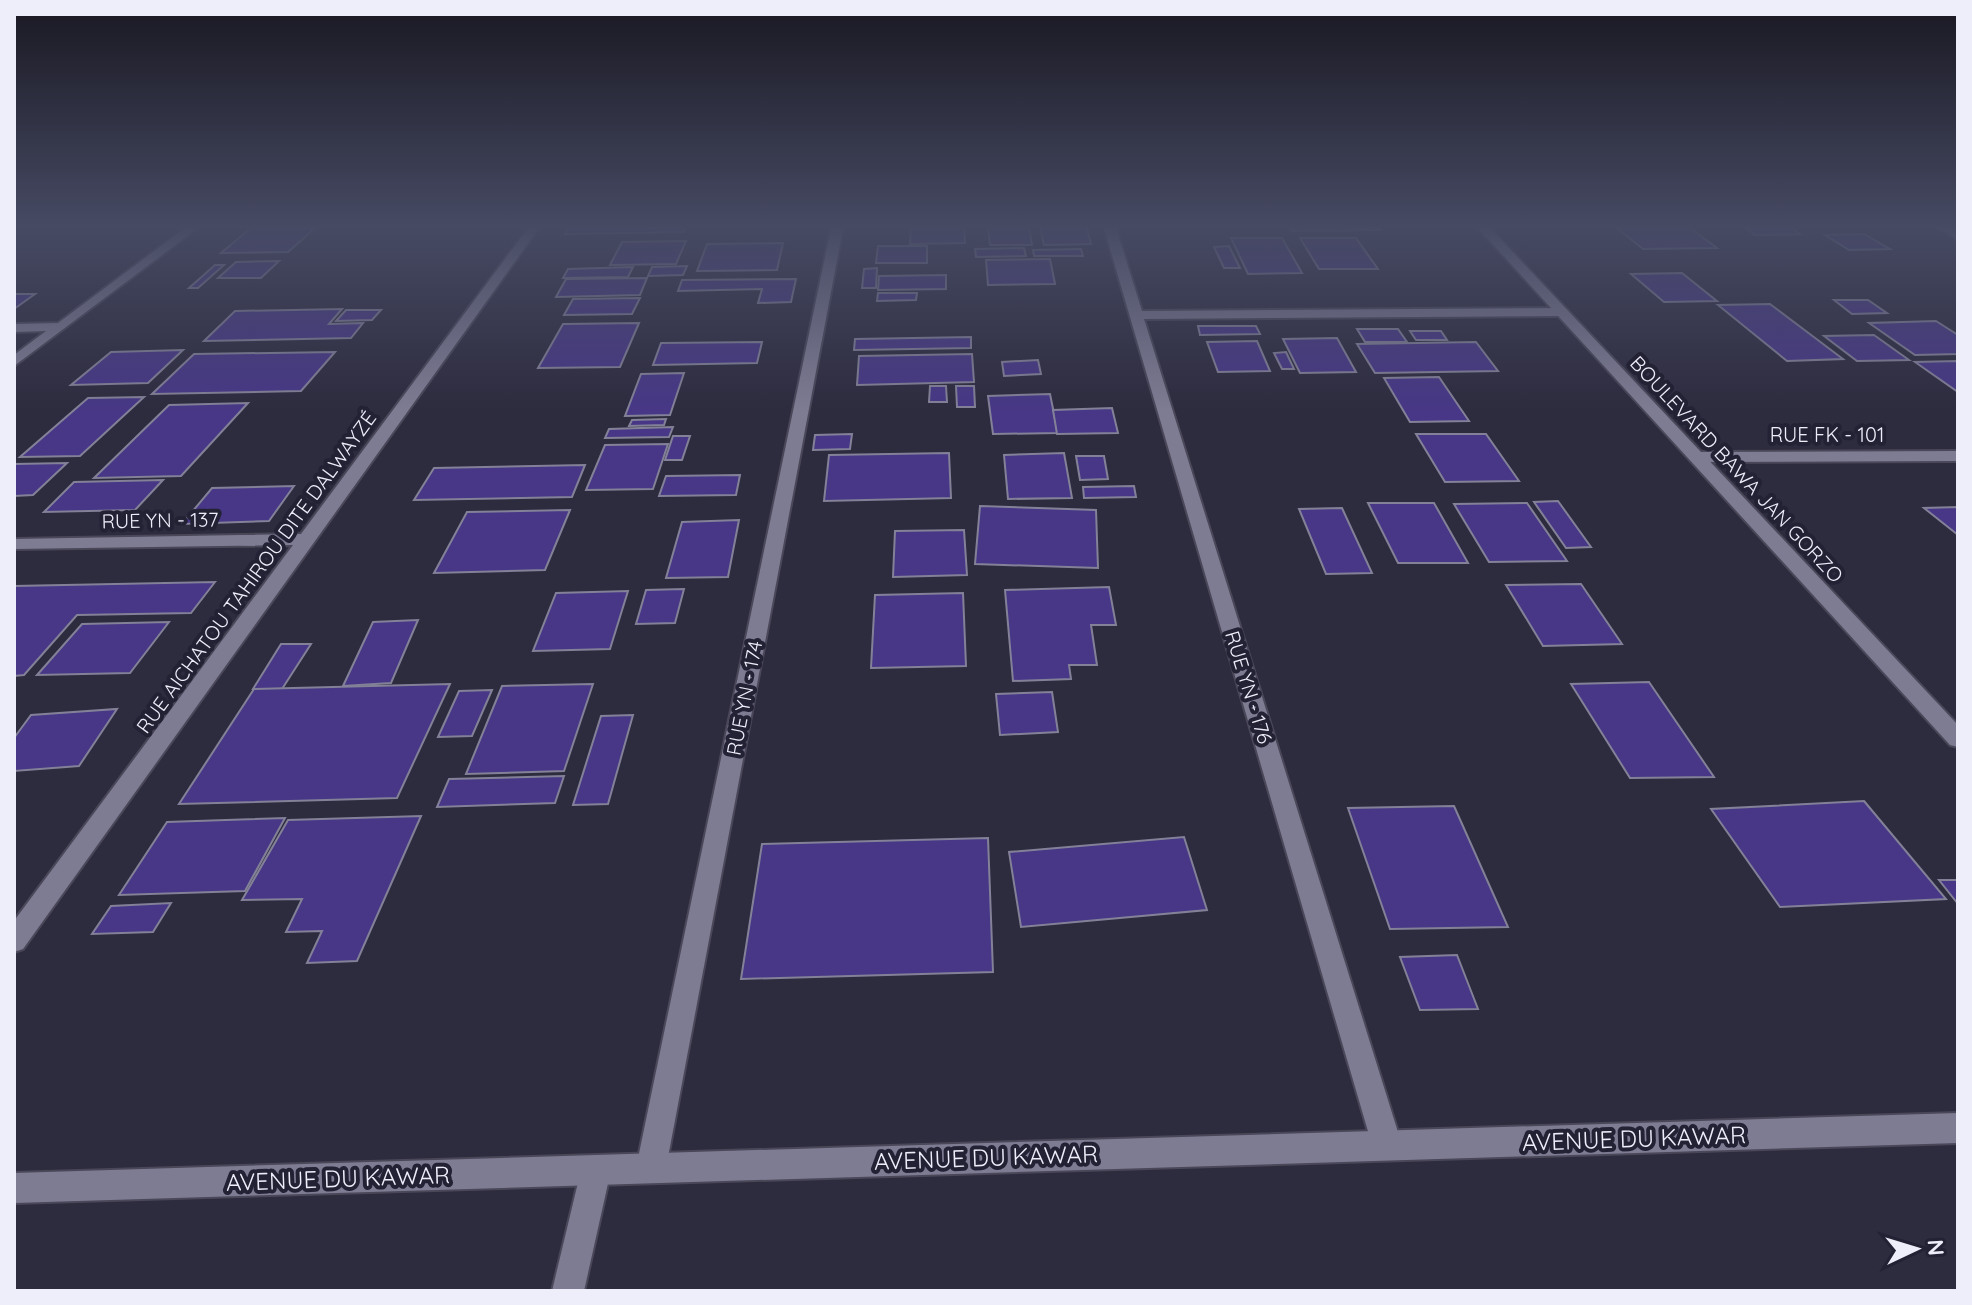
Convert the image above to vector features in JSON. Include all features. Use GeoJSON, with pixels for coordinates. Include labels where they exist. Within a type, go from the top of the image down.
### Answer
{"type":"FeatureCollection","features":[{"type":"Feature","properties":{"kind":"street"},"geometry":{"type":"LineString","coordinates":[[14,362],[111,289]]}},
{"type":"Feature","properties":{"kind":"street","name":"RUE AICHATOU TAHIROU DITE DALWAYZÉ"},"geometry":{"type":"LineString","coordinates":[[14,941],[490,289]]}},
{"type":"Feature","properties":{"kind":"street","name":"RUE YN - 174"},"geometry":{"type":"LineString","coordinates":[[651,1168],[825,289]]}},
{"type":"Feature","properties":{"kind":"street","name":"RUE YN - 176"},"geometry":{"type":"LineString","coordinates":[[1129,289],[1387,1145]]}},
{"type":"Feature","properties":{"kind":"street","name":"BOULEVARD BAWA JAN GORZO"},"geometry":{"type":"LineString","coordinates":[[1540,289],[1958,739]]}},
{"type":"Feature","properties":{"kind":"street"},"geometry":{"type":"LineString","coordinates":[[1137,315],[1561,312]]}},
{"type":"Feature","properties":{"kind":"street"},"geometry":{"type":"LineString","coordinates":[[14,328],[60,327]]}},
{"type":"Feature","properties":{"kind":"street","name":"RUE FK - 101"},"geometry":{"type":"LineString","coordinates":[[1696,457],[1958,456]]}},
{"type":"Feature","properties":{"kind":"street","name":"RUE YN - 137"},"geometry":{"type":"LineString","coordinates":[[14,544],[307,539]]}},
{"type":"Feature","properties":{"kind":"street","name":"AVENUE DU KAWAR"},"geometry":{"type":"LineString","coordinates":[[14,1188],[1958,1128]]}},
{"type":"Feature","properties":{"kind":"street"},"geometry":{"type":"LineString","coordinates":[[568,1291],[596,1170]]}},
{"type":"Feature","properties":{"kind":"building"},"geometry":{"type":"Polygon","coordinates":[[[560,289],[643,289],[640,295],[556,297],[560,289]]]}},
{"type":"Feature","properties":{"kind":"building"},"geometry":{"type":"Polygon","coordinates":[[[679,289],[794,289],[791,302],[758,303],[762,289],[679,289]]]}},
{"type":"Feature","properties":{"kind":"building"},"geometry":{"type":"Polygon","coordinates":[[[878,289],[946,289],[946,289],[878,289]]]}},
{"type":"Feature","properties":{"kind":"building"},"geometry":{"type":"Polygon","coordinates":[[[1649,289],[1702,289],[1717,301],[1664,302],[1649,289]]]}},
{"type":"Feature","properties":{"kind":"building"},"geometry":{"type":"Polygon","coordinates":[[[878,293],[917,293],[916,300],[877,301],[878,293]]]}},
{"type":"Feature","properties":{"kind":"building"},"geometry":{"type":"Polygon","coordinates":[[[14,294],[35,294],[14,309],[14,294]]]}},
{"type":"Feature","properties":{"kind":"building"},"geometry":{"type":"Polygon","coordinates":[[[640,298],[632,314],[564,315],[573,299],[640,298]]]}},
{"type":"Feature","properties":{"kind":"building"},"geometry":{"type":"Polygon","coordinates":[[[1834,300],[1868,300],[1887,313],[1852,314],[1834,300]]]}},
{"type":"Feature","properties":{"kind":"building"},"geometry":{"type":"Polygon","coordinates":[[[1770,304],[1843,359],[1787,361],[1718,305],[1770,304]]]}},
{"type":"Feature","properties":{"kind":"building"},"geometry":{"type":"Polygon","coordinates":[[[342,309],[329,324],[363,323],[351,338],[204,341],[235,311],[342,309]]]}},
{"type":"Feature","properties":{"kind":"building"},"geometry":{"type":"Polygon","coordinates":[[[346,310],[381,310],[372,320],[336,321],[346,310]]]}},
{"type":"Feature","properties":{"kind":"building"},"geometry":{"type":"Polygon","coordinates":[[[1936,321],[1958,335],[1958,354],[1915,355],[1869,323],[1936,321]]]}},
{"type":"Feature","properties":{"kind":"building"},"geometry":{"type":"Polygon","coordinates":[[[639,323],[620,367],[538,368],[563,324],[639,323]]]}},
{"type":"Feature","properties":{"kind":"building"},"geometry":{"type":"Polygon","coordinates":[[[1198,326],[1256,326],[1260,334],[1200,335],[1198,326]]]}},
{"type":"Feature","properties":{"kind":"building"},"geometry":{"type":"Polygon","coordinates":[[[1357,329],[1398,329],[1407,342],[1365,342],[1357,329]]]}},
{"type":"Feature","properties":{"kind":"building"},"geometry":{"type":"Polygon","coordinates":[[[1410,331],[1441,331],[1447,340],[1416,340],[1410,331]]]}},
{"type":"Feature","properties":{"kind":"building"},"geometry":{"type":"Polygon","coordinates":[[[1874,335],[1909,360],[1857,361],[1824,336],[1874,335]]]}},
{"type":"Feature","properties":{"kind":"building"},"geometry":{"type":"Polygon","coordinates":[[[971,337],[971,348],[854,350],[855,339],[971,337]]]}},
{"type":"Feature","properties":{"kind":"building"},"geometry":{"type":"Polygon","coordinates":[[[1337,338],[1356,372],[1300,373],[1283,339],[1337,338]]]}},
{"type":"Feature","properties":{"kind":"building"},"geometry":{"type":"Polygon","coordinates":[[[1257,341],[1270,371],[1218,372],[1207,342],[1257,341]]]}},
{"type":"Feature","properties":{"kind":"building"},"geometry":{"type":"Polygon","coordinates":[[[762,342],[757,363],[653,365],[661,343],[762,342]]]}},
{"type":"Feature","properties":{"kind":"building"},"geometry":{"type":"Polygon","coordinates":[[[1476,342],[1498,371],[1375,373],[1357,344],[1476,342]]]}},
{"type":"Feature","properties":{"kind":"building"},"geometry":{"type":"Polygon","coordinates":[[[183,350],[148,383],[71,385],[111,352],[183,350]]]}},
{"type":"Feature","properties":{"kind":"building"},"geometry":{"type":"Polygon","coordinates":[[[335,352],[301,391],[152,394],[194,354],[335,352]]]}},
{"type":"Feature","properties":{"kind":"building"},"geometry":{"type":"Polygon","coordinates":[[[1286,352],[1294,369],[1282,369],[1274,353],[1286,352]]]}},
{"type":"Feature","properties":{"kind":"building"},"geometry":{"type":"Polygon","coordinates":[[[972,354],[974,382],[857,385],[859,356],[972,354]]]}},
{"type":"Feature","properties":{"kind":"building"},"geometry":{"type":"Polygon","coordinates":[[[1038,360],[1041,374],[1004,376],[1002,362],[1038,360]]]}},
{"type":"Feature","properties":{"kind":"building"},"geometry":{"type":"Polygon","coordinates":[[[1958,361],[1958,392],[1915,362],[1958,361]]]}},
{"type":"Feature","properties":{"kind":"building"},"geometry":{"type":"Polygon","coordinates":[[[684,373],[670,415],[625,416],[641,374],[684,373]]]}},
{"type":"Feature","properties":{"kind":"building"},"geometry":{"type":"Polygon","coordinates":[[[1439,377],[1469,421],[1410,422],[1384,378],[1439,377]]]}},
{"type":"Feature","properties":{"kind":"building"},"geometry":{"type":"Polygon","coordinates":[[[930,386],[946,386],[947,402],[929,402],[930,386]]]}},
{"type":"Feature","properties":{"kind":"building"},"geometry":{"type":"Polygon","coordinates":[[[956,386],[974,386],[975,407],[957,407],[956,386]]]}},
{"type":"Feature","properties":{"kind":"building"},"geometry":{"type":"Polygon","coordinates":[[[1050,394],[1058,433],[993,434],[988,396],[1050,394]]]}},
{"type":"Feature","properties":{"kind":"building"},"geometry":{"type":"Polygon","coordinates":[[[144,397],[80,456],[20,457],[88,398],[144,397]]]}},
{"type":"Feature","properties":{"kind":"building"},"geometry":{"type":"Polygon","coordinates":[[[248,403],[181,476],[94,478],[169,405],[248,403]]]}},
{"type":"Feature","properties":{"kind":"building"},"geometry":{"type":"Polygon","coordinates":[[[1112,408],[1118,433],[1057,434],[1053,410],[1112,408]]]}},
{"type":"Feature","properties":{"kind":"building"},"geometry":{"type":"Polygon","coordinates":[[[666,419],[664,425],[629,426],[632,420],[666,419]]]}},
{"type":"Feature","properties":{"kind":"building"},"geometry":{"type":"Polygon","coordinates":[[[673,427],[669,437],[605,438],[609,429],[673,427]]]}},
{"type":"Feature","properties":{"kind":"building"},"geometry":{"type":"Polygon","coordinates":[[[852,434],[850,449],[813,450],[815,435],[852,434]]]}},
{"type":"Feature","properties":{"kind":"building"},"geometry":{"type":"Polygon","coordinates":[[[1416,434],[1486,434],[1519,481],[1445,482],[1416,434]]]}},
{"type":"Feature","properties":{"kind":"building"},"geometry":{"type":"Polygon","coordinates":[[[673,436],[690,436],[682,460],[665,460],[673,436]]]}},
{"type":"Feature","properties":{"kind":"building"},"geometry":{"type":"Polygon","coordinates":[[[668,444],[653,489],[586,490],[605,445],[668,444]]]}},
{"type":"Feature","properties":{"kind":"building"},"geometry":{"type":"Polygon","coordinates":[[[949,453],[951,498],[824,501],[829,455],[949,453]]]}},
{"type":"Feature","properties":{"kind":"building"},"geometry":{"type":"Polygon","coordinates":[[[1064,453],[1072,498],[1008,499],[1004,455],[1064,453]]]}},
{"type":"Feature","properties":{"kind":"building"},"geometry":{"type":"Polygon","coordinates":[[[1076,456],[1104,456],[1108,479],[1080,480],[1076,456]]]}},
{"type":"Feature","properties":{"kind":"building"},"geometry":{"type":"Polygon","coordinates":[[[67,463],[33,495],[14,496],[14,464],[67,463]]]}},
{"type":"Feature","properties":{"kind":"building"},"geometry":{"type":"Polygon","coordinates":[[[585,465],[572,497],[414,500],[434,468],[585,465]]]}},
{"type":"Feature","properties":{"kind":"building"},"geometry":{"type":"Polygon","coordinates":[[[740,475],[736,495],[659,496],[666,476],[740,475]]]}},
{"type":"Feature","properties":{"kind":"building"},"geometry":{"type":"Polygon","coordinates":[[[163,480],[135,510],[44,512],[74,482],[163,480]]]}},
{"type":"Feature","properties":{"kind":"building"},"geometry":{"type":"Polygon","coordinates":[[[294,486],[269,521],[182,524],[212,488],[294,486]]]}},
{"type":"Feature","properties":{"kind":"building"},"geometry":{"type":"Polygon","coordinates":[[[1134,486],[1136,497],[1084,498],[1083,487],[1134,486]]]}},
{"type":"Feature","properties":{"kind":"building"},"geometry":{"type":"Polygon","coordinates":[[[1558,501],[1591,547],[1566,548],[1534,502],[1558,501]]]}},
{"type":"Feature","properties":{"kind":"building"},"geometry":{"type":"Polygon","coordinates":[[[1368,503],[1434,503],[1468,563],[1398,563],[1368,503]]]}},
{"type":"Feature","properties":{"kind":"building"},"geometry":{"type":"Polygon","coordinates":[[[1527,503],[1567,561],[1489,562],[1454,504],[1527,503]]]}},
{"type":"Feature","properties":{"kind":"building"},"geometry":{"type":"Polygon","coordinates":[[[980,506],[1096,510],[1098,568],[975,564],[980,506]]]}},
{"type":"Feature","properties":{"kind":"building"},"geometry":{"type":"Polygon","coordinates":[[[1958,507],[1958,535],[1924,508],[1958,507]]]}},
{"type":"Feature","properties":{"kind":"building"},"geometry":{"type":"Polygon","coordinates":[[[1342,508],[1372,573],[1326,574],[1299,509],[1342,508]]]}},
{"type":"Feature","properties":{"kind":"building"},"geometry":{"type":"Polygon","coordinates":[[[570,510],[545,570],[434,573],[467,512],[570,510]]]}},
{"type":"Feature","properties":{"kind":"building"},"geometry":{"type":"Polygon","coordinates":[[[739,520],[728,577],[666,578],[682,522],[739,520]]]}},
{"type":"Feature","properties":{"kind":"building"},"geometry":{"type":"Polygon","coordinates":[[[964,530],[967,575],[893,577],[895,531],[964,530]]]}},
{"type":"Feature","properties":{"kind":"building"},"geometry":{"type":"Polygon","coordinates":[[[215,582],[191,613],[77,615],[24,675],[14,676],[14,586],[215,582]]]}},
{"type":"Feature","properties":{"kind":"building"},"geometry":{"type":"Polygon","coordinates":[[[1581,584],[1622,644],[1543,646],[1506,585],[1581,584]]]}},
{"type":"Feature","properties":{"kind":"building"},"geometry":{"type":"Polygon","coordinates":[[[1109,587],[1116,625],[1091,625],[1097,665],[1069,665],[1071,679],[1013,681],[1005,590],[1109,587]]]}},
{"type":"Feature","properties":{"kind":"building"},"geometry":{"type":"Polygon","coordinates":[[[684,589],[675,623],[636,624],[646,590],[684,589]]]}},
{"type":"Feature","properties":{"kind":"building"},"geometry":{"type":"Polygon","coordinates":[[[628,591],[610,649],[533,651],[556,593],[628,591]]]}},
{"type":"Feature","properties":{"kind":"building"},"geometry":{"type":"Polygon","coordinates":[[[963,593],[966,666],[871,668],[875,595],[963,593]]]}},
{"type":"Feature","properties":{"kind":"building"},"geometry":{"type":"Polygon","coordinates":[[[418,620],[391,683],[343,686],[373,622],[418,620]]]}},
{"type":"Feature","properties":{"kind":"building"},"geometry":{"type":"Polygon","coordinates":[[[169,622],[130,673],[37,675],[82,624],[169,622]]]}},
{"type":"Feature","properties":{"kind":"building"},"geometry":{"type":"Polygon","coordinates":[[[281,644],[311,644],[282,689],[253,689],[281,644]]]}},
{"type":"Feature","properties":{"kind":"building"},"geometry":{"type":"Polygon","coordinates":[[[1649,682],[1714,777],[1630,778],[1571,684],[1649,682]]]}},
{"type":"Feature","properties":{"kind":"building"},"geometry":{"type":"Polygon","coordinates":[[[450,684],[397,798],[179,804],[254,689],[450,684]]]}},
{"type":"Feature","properties":{"kind":"building"},"geometry":{"type":"Polygon","coordinates":[[[593,684],[564,771],[466,774],[502,686],[593,684]]]}},
{"type":"Feature","properties":{"kind":"building"},"geometry":{"type":"Polygon","coordinates":[[[492,690],[472,736],[438,737],[459,691],[492,690]]]}},
{"type":"Feature","properties":{"kind":"building"},"geometry":{"type":"Polygon","coordinates":[[[1052,692],[1058,732],[1000,735],[996,694],[1052,692]]]}},
{"type":"Feature","properties":{"kind":"building"},"geometry":{"type":"Polygon","coordinates":[[[117,709],[79,766],[14,771],[14,738],[31,715],[117,709]]]}},
{"type":"Feature","properties":{"kind":"building"},"geometry":{"type":"Polygon","coordinates":[[[633,715],[608,804],[573,805],[601,716],[633,715]]]}},
{"type":"Feature","properties":{"kind":"building"},"geometry":{"type":"Polygon","coordinates":[[[564,776],[555,803],[437,807],[449,779],[564,776]]]}},
{"type":"Feature","properties":{"kind":"building"},"geometry":{"type":"Polygon","coordinates":[[[1864,801],[1946,899],[1780,907],[1711,809],[1864,801]]]}},
{"type":"Feature","properties":{"kind":"building"},"geometry":{"type":"Polygon","coordinates":[[[1454,806],[1508,927],[1390,929],[1348,808],[1454,806]]]}},
{"type":"Feature","properties":{"kind":"building"},"geometry":{"type":"Polygon","coordinates":[[[421,816],[357,961],[307,963],[322,931],[286,932],[302,899],[242,900],[288,820],[421,816]]]}},
{"type":"Feature","properties":{"kind":"building"},"geometry":{"type":"Polygon","coordinates":[[[285,818],[245,891],[119,895],[167,822],[285,818]]]}},
{"type":"Feature","properties":{"kind":"building"},"geometry":{"type":"Polygon","coordinates":[[[1184,837],[1207,910],[1021,927],[1009,852],[1184,837]]]}},
{"type":"Feature","properties":{"kind":"building"},"geometry":{"type":"Polygon","coordinates":[[[988,838],[993,972],[741,979],[762,844],[988,838]]]}},
{"type":"Feature","properties":{"kind":"building"},"geometry":{"type":"Polygon","coordinates":[[[1939,880],[1958,880],[1958,904],[1939,880]]]}},
{"type":"Feature","properties":{"kind":"building"},"geometry":{"type":"Polygon","coordinates":[[[171,903],[153,932],[92,934],[111,906],[171,903]]]}},
{"type":"Feature","properties":{"kind":"building"},"geometry":{"type":"Polygon","coordinates":[[[1457,955],[1478,1009],[1420,1010],[1400,957],[1457,955]]]}}]}
